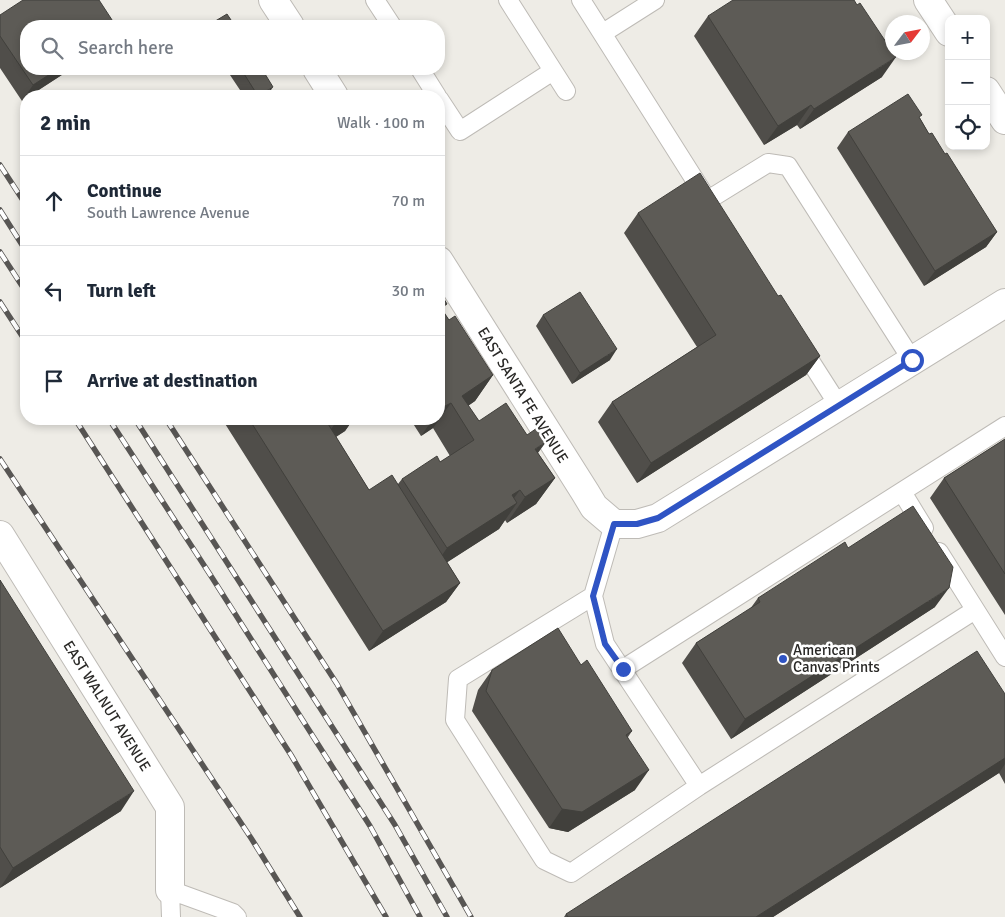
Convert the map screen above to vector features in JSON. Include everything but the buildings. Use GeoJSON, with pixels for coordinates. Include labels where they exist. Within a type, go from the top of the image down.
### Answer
{"type":"FeatureCollection","features":[{"type":"Feature","properties":{"kind":"street"},"geometry":{"type":"LineString","coordinates":[[274,0],[286,20]]}},
{"type":"Feature","properties":{"kind":"street"},"geometry":{"type":"LineString","coordinates":[[928,0],[945,26]]}},
{"type":"Feature","properties":{"kind":"street"},"geometry":{"type":"LineString","coordinates":[[321,75],[330,90]]}},
{"type":"Feature","properties":{"kind":"street"},"geometry":{"type":"LineString","coordinates":[[990,97],[1005,120]]}},
{"type":"Feature","properties":{"kind":"street","name":"EAST SANTA FE AVENUE"},"geometry":{"type":"LineString","coordinates":[[445,271],[594,507],[614,524]]}},
{"type":"Feature","properties":{"kind":"street"},"geometry":{"type":"LineString","coordinates":[[614,524],[637,524],[658,518],[1005,303]]}},
{"type":"Feature","properties":{"kind":"street","name":"EAST WALNUT AVENUE"},"geometry":{"type":"LineString","coordinates":[[0,535],[170,807],[170,890]]}},
{"type":"Feature","properties":{"kind":"lane"},"geometry":{"type":"LineString","coordinates":[[375,0],[388,20]]}},
{"type":"Feature","properties":{"kind":"lane"},"geometry":{"type":"LineString","coordinates":[[508,0],[566,91]]}},
{"type":"Feature","properties":{"kind":"lane"},"geometry":{"type":"LineString","coordinates":[[581,0],[719,217]]}},
{"type":"Feature","properties":{"kind":"lane"},"geometry":{"type":"LineString","coordinates":[[603,33],[655,0]]}},
{"type":"Feature","properties":{"kind":"lane"},"geometry":{"type":"LineString","coordinates":[[445,108],[460,131],[553,71]]}},
{"type":"Feature","properties":{"kind":"lane"},"geometry":{"type":"LineString","coordinates":[[424,75],[434,90]]}},
{"type":"Feature","properties":{"kind":"lane"},"geometry":{"type":"LineString","coordinates":[[708,200],[768,163],[788,166],[912,360]]}},
{"type":"Feature","properties":{"kind":"lane"},"geometry":{"type":"LineString","coordinates":[[792,332],[839,406]]}},
{"type":"Feature","properties":{"kind":"lane"},"geometry":{"type":"LineString","coordinates":[[623,669],[1005,426]]}},
{"type":"Feature","properties":{"kind":"lane"},"geometry":{"type":"LineString","coordinates":[[902,492],[1005,658]]}},
{"type":"Feature","properties":{"kind":"lane"},"geometry":{"type":"LineString","coordinates":[[614,524],[593,596],[605,644],[699,786]]}},
{"type":"Feature","properties":{"kind":"lane"},"geometry":{"type":"LineString","coordinates":[[593,596],[458,679],[455,720],[544,860],[571,873],[699,786],[975,610]]}},
{"type":"Feature","properties":{"kind":"lane"},"geometry":{"type":"LineString","coordinates":[[171,917],[170,890],[234,913],[237,917]]}},
{"type":"Feature","properties":{"kind":"railway"},"geometry":{"type":"LineString","coordinates":[[0,165],[20,196]]}},
{"type":"Feature","properties":{"kind":"railway"},"geometry":{"type":"LineString","coordinates":[[0,210],[20,242]]}},
{"type":"Feature","properties":{"kind":"railway"},"geometry":{"type":"LineString","coordinates":[[0,252],[20,283]]}},
{"type":"Feature","properties":{"kind":"railway"},"geometry":{"type":"LineString","coordinates":[[0,302],[20,333]]}},
{"type":"Feature","properties":{"kind":"railway"},"geometry":{"type":"LineString","coordinates":[[79,425],[291,755],[386,917]]}},
{"type":"Feature","properties":{"kind":"railway"},"geometry":{"type":"LineString","coordinates":[[113,425],[370,826],[420,917]]}},
{"type":"Feature","properties":{"kind":"railway"},"geometry":{"type":"LineString","coordinates":[[139,425],[395,825],[447,917]]}},
{"type":"Feature","properties":{"kind":"railway"},"geometry":{"type":"LineString","coordinates":[[170,425],[337,684],[471,917]]}},
{"type":"Feature","properties":{"kind":"railway"},"geometry":{"type":"LineString","coordinates":[[0,459],[251,838],[300,917]]}},
{"type":"Feature","properties":{"kind":"place","name":"American Canvas Prints"},"geometry":{"type":"Point","coordinates":[783,659]}},
{"type":"Feature","properties":{"kind":"route"},"geometry":{"type":"LineString","coordinates":[[623,669],[605,644],[593,596],[614,524],[637,524],[658,518],[912,360]]}}]}
